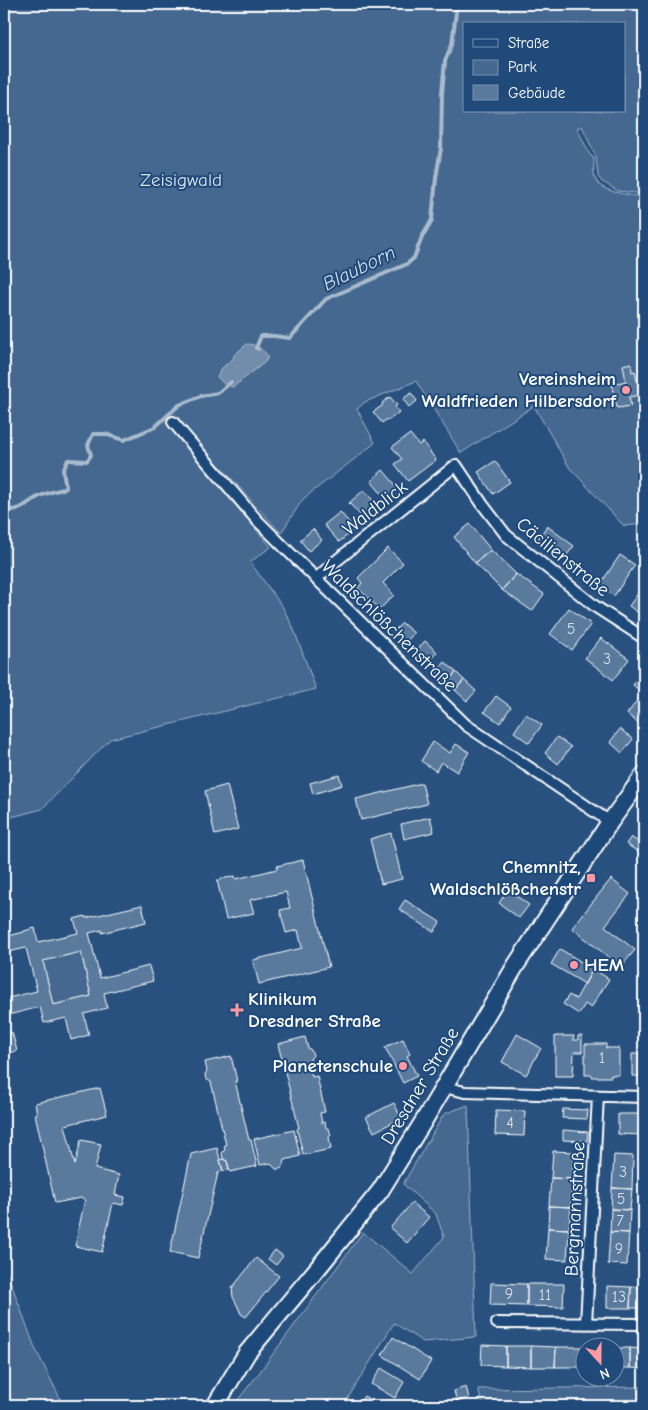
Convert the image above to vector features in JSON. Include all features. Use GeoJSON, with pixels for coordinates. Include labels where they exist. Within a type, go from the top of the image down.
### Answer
{"type":"FeatureCollection","features":[{"type":"Feature","properties":{"kind":"main road","name":"Dresdner Straße"},"geometry":{"type":"LineString","coordinates":[[214,1406],[247,1353],[380,1191],[424,1122],[516,964],[610,822],[644,775]]}},
{"type":"Feature","properties":{"kind":"street","name":"Waldschlößchenstraße"},"geometry":{"type":"LineString","coordinates":[[173,422],[257,520],[466,725],[610,822]]}},
{"type":"Feature","properties":{"kind":"street","name":"Waldblick"},"geometry":{"type":"LineString","coordinates":[[316,579],[456,465]]}},
{"type":"Feature","properties":{"kind":"street","name":"Cäcilienstraße"},"geometry":{"type":"LineString","coordinates":[[456,465],[506,535],[596,607],[644,638]]}},
{"type":"Feature","properties":{"kind":"street"},"geometry":{"type":"LineString","coordinates":[[444,1086],[465,1092],[644,1097]]}},
{"type":"Feature","properties":{"kind":"street","name":"Bergmannstraße"},"geometry":{"type":"LineString","coordinates":[[586,1324],[598,1096]]}},
{"type":"Feature","properties":{"kind":"street"},"geometry":{"type":"LineString","coordinates":[[497,1323],[644,1324]]}},
{"type":"Feature","properties":{"kind":"green space","name":"Zeisigwald"},"geometry":{"type":"Polygon","coordinates":[[[4,4],[644,4],[644,194],[618,191],[601,181],[598,176],[596,157],[582,126],[577,128],[590,155],[594,158],[594,174],[598,183],[610,190],[644,198],[644,524],[624,526],[569,467],[534,406],[461,453],[416,381],[365,402],[357,409],[375,443],[303,499],[281,533],[180,422],[172,431],[271,547],[250,562],[282,606],[293,627],[316,689],[110,739],[42,809],[4,819],[4,4]],[[268,357],[233,359],[222,368],[233,387],[265,362],[268,357]]]}},
{"type":"Feature","properties":{"kind":"green space"},"geometry":{"type":"Polygon","coordinates":[[[81,952],[91,996],[53,1005],[43,961],[81,952]]]}},
{"type":"Feature","properties":{"kind":"green space"},"geometry":{"type":"Polygon","coordinates":[[[468,1105],[476,1337],[423,1342],[394,1323],[343,1406],[233,1406],[363,1232],[413,1274],[444,1237],[436,1214],[403,1184],[444,1114],[468,1105]]]}},
{"type":"Feature","properties":{"kind":"green space"},"geometry":{"type":"Polygon","coordinates":[[[4,1264],[35,1348],[64,1406],[4,1406],[4,1264]]]}},
{"type":"Feature","properties":{"kind":"green space"},"geometry":{"type":"Polygon","coordinates":[[[644,1387],[644,1406],[483,1406],[478,1389],[626,1388],[644,1387]]]}},
{"type":"Feature","properties":{"kind":"shaded area"},"geometry":{"type":"Polygon","coordinates":[[[247,344],[256,346],[268,356],[265,362],[233,387],[224,384],[217,377],[222,368],[247,344]]]}},
{"type":"Feature","properties":{"kind":"building","name":"Vereinsheim Waldfrieden Hilbersdorf"},"geometry":{"type":"Polygon","coordinates":[[[631,363],[632,372],[635,371],[640,395],[629,397],[631,406],[617,408],[612,384],[626,381],[623,365],[631,363]]]}},
{"type":"Feature","properties":{"kind":"building"},"geometry":{"type":"Polygon","coordinates":[[[411,393],[417,401],[409,407],[403,399],[411,393]]]}},
{"type":"Feature","properties":{"kind":"building"},"geometry":{"type":"Polygon","coordinates":[[[390,397],[397,405],[395,407],[399,412],[388,421],[387,419],[382,423],[373,412],[390,397]]]}},
{"type":"Feature","properties":{"kind":"building"},"geometry":{"type":"Polygon","coordinates":[[[410,434],[419,445],[423,442],[436,460],[408,481],[395,464],[402,459],[392,447],[410,434]]]}},
{"type":"Feature","properties":{"kind":"building"},"geometry":{"type":"Polygon","coordinates":[[[495,461],[510,482],[493,494],[478,472],[495,461]]]}},
{"type":"Feature","properties":{"kind":"building"},"geometry":{"type":"Polygon","coordinates":[[[383,470],[399,489],[386,499],[371,481],[383,470]]]}},
{"type":"Feature","properties":{"kind":"building"},"geometry":{"type":"Polygon","coordinates":[[[364,490],[377,505],[363,518],[349,503],[364,490]]]}},
{"type":"Feature","properties":{"kind":"building"},"geometry":{"type":"Polygon","coordinates":[[[340,512],[355,529],[339,542],[324,525],[340,512]]]}},
{"type":"Feature","properties":{"kind":"building"},"geometry":{"type":"Polygon","coordinates":[[[470,524],[491,550],[475,563],[454,537],[470,524]]]}},
{"type":"Feature","properties":{"kind":"building"},"geometry":{"type":"Polygon","coordinates":[[[547,526],[574,546],[563,560],[537,540],[547,526]]]}},
{"type":"Feature","properties":{"kind":"building"},"geometry":{"type":"Polygon","coordinates":[[[313,529],[322,540],[309,551],[300,540],[313,529]]]}},
{"type":"Feature","properties":{"kind":"building"},"geometry":{"type":"Polygon","coordinates":[[[388,548],[403,563],[383,583],[394,595],[380,609],[358,588],[362,583],[358,578],[388,548]]]}},
{"type":"Feature","properties":{"kind":"building"},"geometry":{"type":"Polygon","coordinates":[[[491,550],[516,574],[502,590],[475,563],[491,550]]]}},
{"type":"Feature","properties":{"kind":"building"},"geometry":{"type":"Polygon","coordinates":[[[620,555],[635,565],[614,596],[599,586],[620,555]]]}},
{"type":"Feature","properties":{"kind":"building"},"geometry":{"type":"Polygon","coordinates":[[[516,574],[544,594],[532,611],[502,590],[516,574]]]}},
{"type":"Feature","properties":{"kind":"building"},"geometry":{"type":"Polygon","coordinates":[[[642,588],[644,589],[644,617],[629,606],[642,588]]]}},
{"type":"Feature","properties":{"kind":"building"},"geometry":{"type":"Polygon","coordinates":[[[569,608],[591,624],[572,650],[550,634],[569,608]]]}},
{"type":"Feature","properties":{"kind":"building"},"geometry":{"type":"Polygon","coordinates":[[[402,623],[414,633],[405,643],[393,632],[402,623]]]}},
{"type":"Feature","properties":{"kind":"building"},"geometry":{"type":"Polygon","coordinates":[[[601,638],[629,659],[613,680],[585,658],[601,638]]]}},
{"type":"Feature","properties":{"kind":"building"},"geometry":{"type":"Polygon","coordinates":[[[425,641],[437,652],[427,663],[415,652],[425,641]]]}},
{"type":"Feature","properties":{"kind":"building"},"geometry":{"type":"Polygon","coordinates":[[[445,662],[456,672],[447,682],[436,672],[445,662]]]}},
{"type":"Feature","properties":{"kind":"building"},"geometry":{"type":"Polygon","coordinates":[[[644,671],[644,694],[633,685],[644,671]]]}},
{"type":"Feature","properties":{"kind":"building"},"geometry":{"type":"Polygon","coordinates":[[[456,672],[464,680],[455,690],[447,682],[456,672]]]}},
{"type":"Feature","properties":{"kind":"building"},"geometry":{"type":"Polygon","coordinates":[[[464,680],[476,691],[467,701],[455,690],[464,680]]]}},
{"type":"Feature","properties":{"kind":"building"},"geometry":{"type":"Polygon","coordinates":[[[644,694],[644,728],[627,714],[644,694]]]}},
{"type":"Feature","properties":{"kind":"building"},"geometry":{"type":"Polygon","coordinates":[[[496,696],[511,707],[500,723],[484,712],[496,696]]]}},
{"type":"Feature","properties":{"kind":"building"},"geometry":{"type":"Polygon","coordinates":[[[526,714],[542,725],[529,743],[514,732],[526,714]]]}},
{"type":"Feature","properties":{"kind":"building"},"geometry":{"type":"Polygon","coordinates":[[[620,729],[633,739],[622,753],[610,742],[620,729]]]}},
{"type":"Feature","properties":{"kind":"building"},"geometry":{"type":"Polygon","coordinates":[[[557,737],[571,747],[558,764],[545,753],[557,737]]]}},
{"type":"Feature","properties":{"kind":"building"},"geometry":{"type":"Polygon","coordinates":[[[433,742],[450,753],[456,744],[469,752],[457,772],[441,762],[436,771],[421,761],[433,742]]]}},
{"type":"Feature","properties":{"kind":"building"},"geometry":{"type":"Polygon","coordinates":[[[339,775],[342,785],[313,794],[310,783],[339,775]]]}},
{"type":"Feature","properties":{"kind":"building"},"geometry":{"type":"Polygon","coordinates":[[[422,783],[427,804],[361,820],[356,799],[422,783]]]}},
{"type":"Feature","properties":{"kind":"building"},"geometry":{"type":"Polygon","coordinates":[[[227,785],[238,829],[215,835],[205,791],[227,785]]]}},
{"type":"Feature","properties":{"kind":"building"},"geometry":{"type":"Polygon","coordinates":[[[430,817],[434,832],[404,839],[401,824],[430,817]]]}},
{"type":"Feature","properties":{"kind":"building"},"geometry":{"type":"Polygon","coordinates":[[[391,833],[402,879],[381,884],[370,839],[391,833]]]}},
{"type":"Feature","properties":{"kind":"building"},"geometry":{"type":"Polygon","coordinates":[[[631,837],[644,846],[643,855],[626,844],[631,837]]]}},
{"type":"Feature","properties":{"kind":"building"},"geometry":{"type":"Polygon","coordinates":[[[303,860],[329,967],[259,984],[253,960],[302,948],[298,930],[286,933],[280,910],[290,908],[286,892],[250,900],[254,913],[226,919],[217,880],[235,876],[236,879],[277,869],[277,866],[303,860]]]}},
{"type":"Feature","properties":{"kind":"building"},"geometry":{"type":"Polygon","coordinates":[[[611,879],[630,894],[605,926],[635,950],[621,967],[572,928],[611,879]]]}},
{"type":"Feature","properties":{"kind":"building"},"geometry":{"type":"Polygon","coordinates":[[[508,890],[529,905],[519,918],[499,903],[508,890]]]}},
{"type":"Feature","properties":{"kind":"building"},"geometry":{"type":"Polygon","coordinates":[[[405,900],[440,922],[434,932],[399,909],[405,900]]]}},
{"type":"Feature","properties":{"kind":"building"},"geometry":{"type":"Polygon","coordinates":[[[142,905],[146,922],[102,933],[102,930],[89,933],[100,978],[149,966],[153,981],[104,993],[107,1008],[84,1014],[89,1035],[71,1040],[66,1018],[44,1023],[40,1007],[4,1016],[4,999],[37,991],[26,948],[4,953],[4,937],[35,928],[38,942],[78,933],[74,919],[85,916],[86,918],[142,905]],[[81,952],[43,961],[53,1005],[91,996],[81,952]]]}},
{"type":"Feature","properties":{"kind":"building"},"geometry":{"type":"Polygon","coordinates":[[[560,949],[593,969],[585,984],[551,964],[560,949]]]}},
{"type":"Feature","properties":{"kind":"building"},"geometry":{"type":"Polygon","coordinates":[[[593,969],[609,979],[591,1008],[585,1004],[579,1014],[563,1004],[569,995],[576,999],[593,969]]]}},
{"type":"Feature","properties":{"kind":"building"},"geometry":{"type":"Polygon","coordinates":[[[5,1029],[6,1034],[12,1032],[17,1051],[4,1054],[5,1029]]]}},
{"type":"Feature","properties":{"kind":"building"},"geometry":{"type":"Polygon","coordinates":[[[517,1034],[541,1048],[526,1075],[502,1062],[517,1034]]]}},
{"type":"Feature","properties":{"kind":"building"},"geometry":{"type":"Polygon","coordinates":[[[555,1036],[574,1036],[573,1040],[578,1040],[578,1036],[582,1036],[582,1052],[574,1052],[573,1076],[555,1076],[555,1036]]]}},
{"type":"Feature","properties":{"kind":"building"},"geometry":{"type":"Polygon","coordinates":[[[305,1037],[308,1048],[313,1055],[310,1059],[312,1077],[317,1076],[325,1112],[320,1113],[322,1123],[325,1122],[326,1128],[329,1129],[331,1135],[329,1137],[331,1149],[303,1155],[297,1129],[299,1128],[278,1044],[305,1037]]]}},
{"type":"Feature","properties":{"kind":"building","name":"Planetenschule"},"geometry":{"type":"Polygon","coordinates":[[[403,1039],[410,1054],[407,1056],[417,1076],[403,1083],[385,1047],[403,1039]]]}},
{"type":"Feature","properties":{"kind":"building"},"geometry":{"type":"Polygon","coordinates":[[[585,1044],[606,1044],[606,1048],[619,1048],[619,1075],[592,1077],[592,1075],[585,1075],[585,1044]]]}},
{"type":"Feature","properties":{"kind":"building"},"geometry":{"type":"Polygon","coordinates":[[[632,1054],[644,1054],[644,1076],[632,1076],[632,1054]]]}},
{"type":"Feature","properties":{"kind":"building"},"geometry":{"type":"Polygon","coordinates":[[[231,1056],[237,1081],[235,1081],[257,1166],[230,1172],[227,1161],[223,1159],[222,1153],[226,1145],[211,1082],[206,1079],[205,1062],[231,1056]]]}},
{"type":"Feature","properties":{"kind":"building"},"geometry":{"type":"Polygon","coordinates":[[[100,1088],[107,1115],[65,1125],[75,1165],[81,1140],[101,1144],[95,1169],[119,1175],[115,1195],[125,1197],[123,1205],[113,1203],[102,1252],[75,1246],[85,1199],[81,1198],[55,1203],[35,1114],[37,1114],[35,1103],[100,1088]]]}},
{"type":"Feature","properties":{"kind":"building"},"geometry":{"type":"Polygon","coordinates":[[[394,1103],[401,1118],[374,1132],[366,1117],[394,1103]]]}},
{"type":"Feature","properties":{"kind":"building"},"geometry":{"type":"Polygon","coordinates":[[[563,1109],[588,1110],[587,1119],[562,1118],[563,1109]]]}},
{"type":"Feature","properties":{"kind":"building"},"geometry":{"type":"Polygon","coordinates":[[[496,1110],[525,1111],[524,1136],[495,1135],[496,1110]]]}},
{"type":"Feature","properties":{"kind":"building"},"geometry":{"type":"Polygon","coordinates":[[[618,1114],[644,1114],[644,1135],[618,1134],[618,1114]]]}},
{"type":"Feature","properties":{"kind":"building"},"geometry":{"type":"Polygon","coordinates":[[[294,1130],[300,1156],[285,1160],[282,1168],[279,1169],[276,1169],[270,1163],[260,1165],[254,1139],[294,1130]]]}},
{"type":"Feature","properties":{"kind":"building"},"geometry":{"type":"Polygon","coordinates":[[[563,1130],[588,1132],[587,1141],[563,1140],[563,1130]]]}},
{"type":"Feature","properties":{"kind":"building"},"geometry":{"type":"Polygon","coordinates":[[[217,1148],[223,1171],[218,1173],[198,1258],[170,1252],[191,1154],[217,1148]]]}},
{"type":"Feature","properties":{"kind":"building"},"geometry":{"type":"Polygon","coordinates":[[[553,1151],[574,1152],[572,1179],[551,1178],[553,1151]]]}},
{"type":"Feature","properties":{"kind":"building"},"geometry":{"type":"Polygon","coordinates":[[[614,1155],[633,1156],[632,1189],[612,1188],[614,1155]]]}},
{"type":"Feature","properties":{"kind":"building"},"geometry":{"type":"Polygon","coordinates":[[[220,1160],[227,1161],[229,1170],[223,1171],[220,1160]]]}},
{"type":"Feature","properties":{"kind":"building"},"geometry":{"type":"Polygon","coordinates":[[[551,1178],[572,1179],[571,1207],[549,1206],[551,1178]]]}},
{"type":"Feature","properties":{"kind":"building"},"geometry":{"type":"Polygon","coordinates":[[[612,1188],[632,1189],[630,1210],[611,1209],[612,1188]]]}},
{"type":"Feature","properties":{"kind":"building"},"geometry":{"type":"Polygon","coordinates":[[[412,1203],[429,1217],[407,1243],[390,1228],[412,1203]]]}},
{"type":"Feature","properties":{"kind":"building"},"geometry":{"type":"Polygon","coordinates":[[[549,1206],[571,1207],[569,1229],[548,1228],[549,1206]]]}},
{"type":"Feature","properties":{"kind":"building"},"geometry":{"type":"Polygon","coordinates":[[[611,1209],[630,1210],[629,1233],[610,1232],[611,1209]]]}},
{"type":"Feature","properties":{"kind":"building"},"geometry":{"type":"Polygon","coordinates":[[[548,1228],[569,1229],[567,1260],[546,1259],[548,1228]]]}},
{"type":"Feature","properties":{"kind":"building"},"geometry":{"type":"Polygon","coordinates":[[[610,1232],[629,1233],[627,1265],[608,1264],[610,1232]]]}},
{"type":"Feature","properties":{"kind":"building"},"geometry":{"type":"Polygon","coordinates":[[[275,1250],[283,1256],[276,1265],[268,1259],[275,1250]]]}},
{"type":"Feature","properties":{"kind":"building"},"geometry":{"type":"Polygon","coordinates":[[[256,1258],[279,1276],[246,1317],[241,1314],[233,1297],[232,1288],[256,1258]]]}},
{"type":"Feature","properties":{"kind":"building"},"geometry":{"type":"Polygon","coordinates":[[[491,1283],[527,1284],[527,1306],[490,1305],[491,1283]]]}},
{"type":"Feature","properties":{"kind":"building"},"geometry":{"type":"Polygon","coordinates":[[[527,1284],[564,1284],[563,1307],[527,1306],[527,1284]]]}},
{"type":"Feature","properties":{"kind":"building"},"geometry":{"type":"Polygon","coordinates":[[[607,1286],[631,1287],[630,1308],[607,1308],[607,1286]]]}},
{"type":"Feature","properties":{"kind":"building"},"geometry":{"type":"Polygon","coordinates":[[[631,1287],[644,1287],[644,1308],[630,1308],[631,1287]]]}},
{"type":"Feature","properties":{"kind":"building"},"geometry":{"type":"Polygon","coordinates":[[[393,1337],[431,1361],[420,1379],[382,1355],[393,1337]]]}},
{"type":"Feature","properties":{"kind":"building"},"geometry":{"type":"Polygon","coordinates":[[[482,1345],[506,1346],[506,1366],[481,1365],[482,1345]]]}},
{"type":"Feature","properties":{"kind":"building"},"geometry":{"type":"Polygon","coordinates":[[[506,1346],[531,1346],[531,1367],[506,1366],[506,1346]]]}},
{"type":"Feature","properties":{"kind":"building"},"geometry":{"type":"Polygon","coordinates":[[[531,1346],[556,1347],[555,1367],[531,1367],[531,1346]]]}},
{"type":"Feature","properties":{"kind":"building"},"geometry":{"type":"Polygon","coordinates":[[[556,1347],[576,1347],[576,1367],[555,1367],[556,1347]]]}},
{"type":"Feature","properties":{"kind":"building"},"geometry":{"type":"Polygon","coordinates":[[[626,1348],[630,1348],[630,1368],[626,1368],[626,1348]]]}},
{"type":"Feature","properties":{"kind":"building"},"geometry":{"type":"Polygon","coordinates":[[[630,1348],[644,1349],[644,1369],[630,1368],[630,1348]]]}},
{"type":"Feature","properties":{"kind":"building"},"geometry":{"type":"Polygon","coordinates":[[[381,1368],[404,1382],[395,1398],[371,1384],[381,1368]]]}},
{"type":"Feature","properties":{"kind":"building"},"geometry":{"type":"Polygon","coordinates":[[[466,1387],[469,1398],[457,1402],[454,1391],[466,1387]]]}},
{"type":"Feature","properties":{"kind":"building"},"geometry":{"type":"Polygon","coordinates":[[[364,1396],[381,1406],[357,1406],[364,1396]]]}},
{"type":"Feature","properties":{"kind":"waterway","name":"Blauborn"},"geometry":{"type":"LineString","coordinates":[[258,349],[256,348],[261,336],[290,338],[326,299],[407,264],[414,258],[422,237],[432,220],[441,148],[442,93],[445,61],[452,44],[457,4]]}},
{"type":"Feature","properties":{"kind":"waterway","name":"Blauborn"},"geometry":{"type":"LineString","coordinates":[[4,510],[19,508],[41,496],[66,488],[63,470],[68,460],[87,461],[91,455],[88,445],[93,434],[105,434],[124,440],[155,427],[179,405],[201,396],[218,393],[231,382]]}},
{"type":"Feature","properties":{"kind":"place","name":"Vereinsheim Waldfrieden Hilbersdorf"},"geometry":{"type":"Point","coordinates":[626,390]}},
{"type":"Feature","properties":{"kind":"place","name":"Chemnitz, Waldschlößchenstr"},"geometry":{"type":"Point","coordinates":[591,878]}},
{"type":"Feature","properties":{"kind":"place","name":"HEM"},"geometry":{"type":"Point","coordinates":[574,965]}},
{"type":"Feature","properties":{"kind":"place","name":"Klinikum Dresdner Straße"},"geometry":{"type":"Point","coordinates":[237,1010]}},
{"type":"Feature","properties":{"kind":"place","name":"Planetenschule"},"geometry":{"type":"Point","coordinates":[403,1066]}}]}
